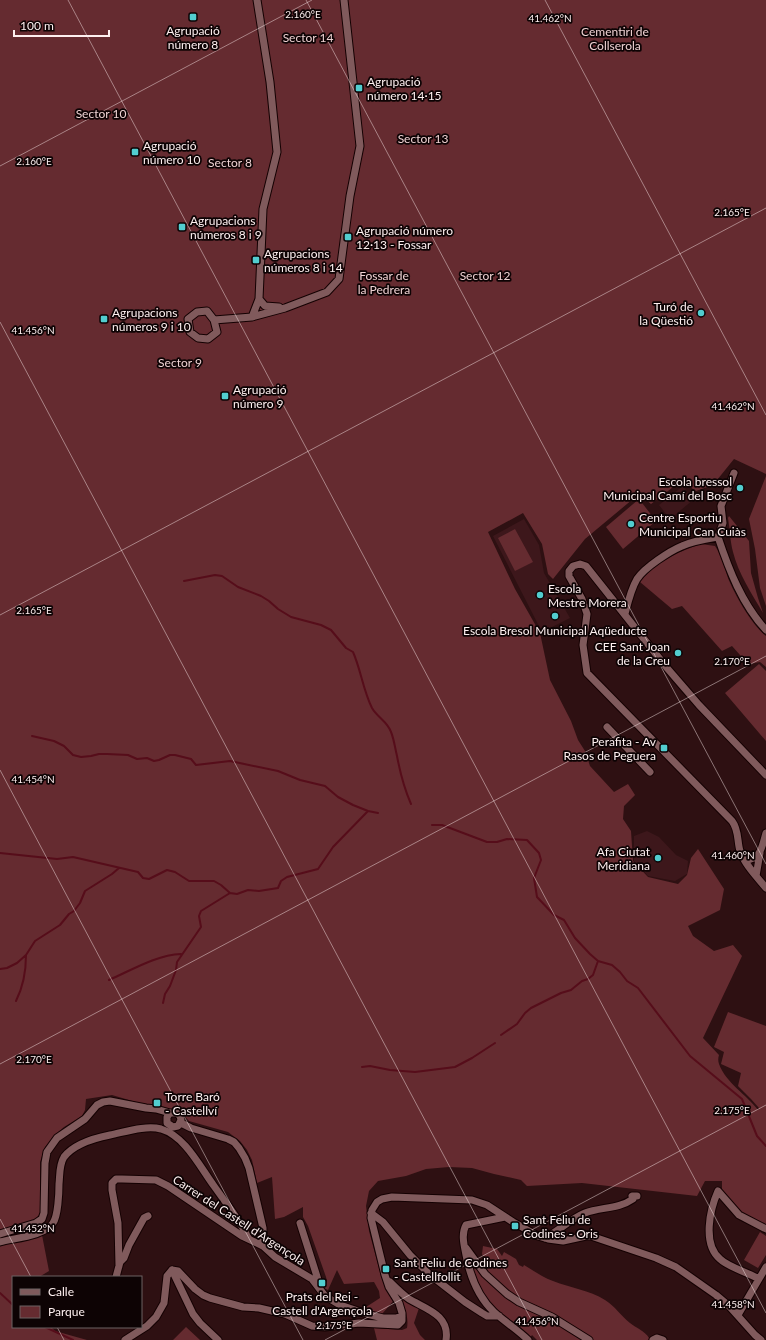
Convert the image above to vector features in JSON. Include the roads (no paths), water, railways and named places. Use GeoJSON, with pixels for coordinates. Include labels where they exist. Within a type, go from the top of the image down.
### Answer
{"type":"FeatureCollection","features":[{"type":"Feature","properties":{"kind":"street"},"geometry":{"type":"LineString","coordinates":[[252,317],[260,299],[263,209],[277,152],[270,82],[258,0]]}},
{"type":"Feature","properties":{"kind":"street"},"geometry":{"type":"LineString","coordinates":[[214,320],[252,317],[285,308],[326,292],[339,278],[350,196],[360,146],[344,0]]}},
{"type":"Feature","properties":{"kind":"street"},"geometry":{"type":"LineString","coordinates":[[260,299],[265,306],[285,308]]}},
{"type":"Feature","properties":{"kind":"street"},"geometry":{"type":"LineString","coordinates":[[207,311],[214,320],[217,332],[208,339],[198,338],[190,332],[188,319],[197,312],[207,311]]}},
{"type":"Feature","properties":{"kind":"street"},"geometry":{"type":"LineString","coordinates":[[734,473],[721,506],[723,523],[718,537],[737,586],[750,609],[766,630]]}},
{"type":"Feature","properties":{"kind":"street"},"geometry":{"type":"LineString","coordinates":[[624,614],[636,580],[650,566],[682,546],[702,539],[718,537]]}},
{"type":"Feature","properties":{"kind":"street"},"geometry":{"type":"LineString","coordinates":[[766,775],[699,705],[667,668],[586,566],[580,564],[573,566],[569,571],[569,576],[582,599],[587,614],[583,645],[587,673],[732,821],[736,828],[740,851],[756,876],[766,888]]}},
{"type":"Feature","properties":{"kind":"street"},"geometry":{"type":"LineString","coordinates":[[607,727],[650,772]]}},
{"type":"Feature","properties":{"kind":"street"},"geometry":{"type":"LineString","coordinates":[[756,876],[760,852],[766,833]]}},
{"type":"Feature","properties":{"kind":"street"},"geometry":{"type":"LineString","coordinates":[[745,860],[754,859],[760,852]]}},
{"type":"Feature","properties":{"kind":"street"},"geometry":{"type":"LineString","coordinates":[[0,1234],[36,1223],[42,1219],[44,1213],[45,1163],[47,1152],[57,1138],[85,1119],[97,1105],[110,1101],[127,1103],[146,1108],[168,1119],[171,1126],[175,1127],[181,1123]]}},
{"type":"Feature","properties":{"kind":"street"},"geometry":{"type":"LineString","coordinates":[[162,1129],[174,1112],[179,1114],[181,1123]]}},
{"type":"Feature","properties":{"kind":"street"},"geometry":{"type":"LineString","coordinates":[[181,1123],[191,1128],[228,1139],[234,1142],[239,1148],[249,1168],[263,1228],[263,1246]]}},
{"type":"Feature","properties":{"kind":"street"},"geometry":{"type":"LineString","coordinates":[[0,1242],[45,1230],[53,1223],[56,1217],[61,1165],[64,1158],[76,1148],[94,1140],[122,1132],[147,1128],[162,1129],[179,1140],[190,1151],[234,1213],[249,1239]]}},
{"type":"Feature","properties":{"kind":"street","name":"Carrer del Castell d'Argençola"},"geometry":{"type":"LineString","coordinates":[[119,1266],[118,1224],[112,1183],[116,1179],[156,1180],[168,1186],[242,1236],[263,1246],[280,1260],[312,1279],[325,1296],[340,1305],[367,1314],[389,1318],[402,1316]]}},
{"type":"Feature","properties":{"kind":"street"},"geometry":{"type":"LineString","coordinates":[[759,1278],[720,1260],[713,1251],[710,1239],[710,1216],[714,1199],[718,1191],[739,1215],[766,1229]]}},
{"type":"Feature","properties":{"kind":"street"},"geometry":{"type":"LineString","coordinates":[[545,1238],[584,1213],[624,1204],[633,1199],[632,1196],[637,1196]]}},
{"type":"Feature","properties":{"kind":"street"},"geometry":{"type":"LineString","coordinates":[[172,1270],[178,1272],[195,1289],[210,1298],[243,1307],[259,1308],[285,1314],[312,1326],[325,1327],[359,1323],[398,1326],[402,1321],[402,1316],[399,1303],[389,1287],[385,1275],[372,1226],[371,1213],[373,1207],[382,1199],[406,1197],[472,1200],[487,1205],[532,1233],[545,1238],[563,1241],[591,1236],[656,1258],[676,1267],[716,1294],[761,1340]]}},
{"type":"Feature","properties":{"kind":"street"},"geometry":{"type":"LineString","coordinates":[[371,1213],[383,1222],[410,1255],[429,1274],[465,1302],[482,1313],[487,1316],[499,1316]]}},
{"type":"Feature","properties":{"kind":"street"},"geometry":{"type":"LineString","coordinates":[[116,1276],[120,1262],[124,1258],[144,1218],[148,1216]]}},
{"type":"Feature","properties":{"kind":"street"},"geometry":{"type":"LineString","coordinates":[[505,1217],[466,1225],[464,1229],[464,1244],[467,1261],[474,1284],[483,1300],[499,1316],[528,1340]]}},
{"type":"Feature","properties":{"kind":"street"},"geometry":{"type":"LineString","coordinates":[[300,1223],[317,1278],[325,1296]]}},
{"type":"Feature","properties":{"kind":"street"},"geometry":{"type":"LineString","coordinates":[[464,1244],[485,1274],[507,1294],[523,1304],[552,1317],[589,1340]]}},
{"type":"Feature","properties":{"kind":"street"},"geometry":{"type":"LineString","coordinates":[[738,1315],[766,1267]]}},
{"type":"Feature","properties":{"kind":"street"},"geometry":{"type":"LineString","coordinates":[[125,1340],[147,1326],[156,1317],[164,1302],[167,1276],[172,1270]]}},
{"type":"Feature","properties":{"kind":"street"},"geometry":{"type":"LineString","coordinates":[[172,1270],[193,1314],[218,1340]]}},
{"type":"Feature","properties":{"kind":"street"},"geometry":{"type":"LineString","coordinates":[[385,1275],[394,1287],[440,1317],[446,1327],[446,1340]]}},
{"type":"Feature","properties":{"kind":"street"},"geometry":{"type":"LineString","coordinates":[[653,1340],[657,1338],[663,1340]]}},
{"type":"Feature","properties":{"kind":"waterway"},"geometry":{"type":"LineString","coordinates":[[184,581],[215,575],[222,576],[238,587],[261,596],[291,617],[321,625],[331,630],[346,648],[353,652],[372,708],[390,728],[402,780],[411,804]]}},
{"type":"Feature","properties":{"kind":"waterway"},"geometry":{"type":"LineString","coordinates":[[32,736],[54,741],[64,746],[73,755],[81,757],[99,754],[128,755],[137,759],[147,758],[154,761],[170,755],[175,755],[191,759],[196,765],[230,761],[278,771],[300,780],[325,786],[338,797],[353,805],[378,813]]}},
{"type":"Feature","properties":{"kind":"waterway"},"geometry":{"type":"LineString","coordinates":[[0,853],[57,859],[73,857],[138,872],[143,878],[149,879],[167,870],[175,872],[189,881],[214,881],[230,893],[237,894],[248,890],[259,891],[278,888],[281,881],[287,877],[318,869],[333,847],[368,811]]}},
{"type":"Feature","properties":{"kind":"waterway"},"geometry":{"type":"LineString","coordinates":[[432,825],[442,825],[487,842],[497,842],[507,839],[527,840],[539,853],[541,860],[534,878],[537,897],[554,915],[564,920],[575,938],[590,954],[598,961],[612,965],[627,981],[638,988],[690,1056],[742,1099],[757,1136],[766,1146]]}},
{"type":"Feature","properties":{"kind":"waterway"},"geometry":{"type":"LineString","coordinates":[[0,969],[7,968],[17,963],[26,955],[35,941],[60,925],[69,914],[74,911],[80,903],[85,891],[119,868]]}},
{"type":"Feature","properties":{"kind":"waterway"},"geometry":{"type":"LineString","coordinates":[[163,1003],[165,994],[170,986],[176,970],[177,962],[201,927],[199,916],[201,911],[230,893]]}},
{"type":"Feature","properties":{"kind":"waterway"},"geometry":{"type":"LineString","coordinates":[[109,980],[153,960],[181,954]]}},
{"type":"Feature","properties":{"kind":"waterway"},"geometry":{"type":"LineString","coordinates":[[16,1001],[24,979],[26,955]]}},
{"type":"Feature","properties":{"kind":"waterway"},"geometry":{"type":"LineString","coordinates":[[501,1035],[517,1024],[525,1013],[531,1008],[561,993],[571,990],[582,981],[588,979],[593,975],[598,961]]}},
{"type":"Feature","properties":{"kind":"waterway"},"geometry":{"type":"LineString","coordinates":[[362,1067],[370,1066],[390,1070],[415,1072],[455,1067],[495,1043]]}},
{"type":"Feature","properties":{"kind":"waterway"},"geometry":{"type":"LineString","coordinates":[[0,1293],[12,1304]]}},
{"type":"Feature","properties":{"kind":"waterway"},"geometry":{"type":"LineString","coordinates":[[47,1328],[73,1340]]}},
{"type":"Feature","properties":{"kind":"place","name":"Agrupació número 8"},"geometry":{"type":"Point","coordinates":[193,17]}},
{"type":"Feature","properties":{"kind":"place","name":"Agrupació número 14·15"},"geometry":{"type":"Point","coordinates":[359,88]}},
{"type":"Feature","properties":{"kind":"place","name":"Agrupació número 10"},"geometry":{"type":"Point","coordinates":[135,152]}},
{"type":"Feature","properties":{"kind":"place","name":"Agrupacions números 8 i 9"},"geometry":{"type":"Point","coordinates":[182,227]}},
{"type":"Feature","properties":{"kind":"place","name":"Agrupació número 12·13 - Fossar"},"geometry":{"type":"Point","coordinates":[348,237]}},
{"type":"Feature","properties":{"kind":"place","name":"Agrupacions números 8 i 14"},"geometry":{"type":"Point","coordinates":[256,260]}},
{"type":"Feature","properties":{"kind":"place","name":"Turó de la Qüestió"},"geometry":{"type":"Point","coordinates":[701,313]}},
{"type":"Feature","properties":{"kind":"place","name":"Agrupacions números 9 i 10"},"geometry":{"type":"Point","coordinates":[104,319]}},
{"type":"Feature","properties":{"kind":"place","name":"Agrupació número 9"},"geometry":{"type":"Point","coordinates":[225,396]}},
{"type":"Feature","properties":{"kind":"place","name":"Escola bressol Municipal Camí del Bosc"},"geometry":{"type":"Point","coordinates":[740,488]}},
{"type":"Feature","properties":{"kind":"place","name":"Centre Esportiu Municipal Can Cuiàs"},"geometry":{"type":"Point","coordinates":[631,524]}},
{"type":"Feature","properties":{"kind":"place","name":"Escola Mestre Morera"},"geometry":{"type":"Point","coordinates":[540,595]}},
{"type":"Feature","properties":{"kind":"place","name":"Escola Bresol Municipal Aqüeducte"},"geometry":{"type":"Point","coordinates":[555,616]}},
{"type":"Feature","properties":{"kind":"place","name":"CEE Sant Joan de la Creu"},"geometry":{"type":"Point","coordinates":[678,653]}},
{"type":"Feature","properties":{"kind":"place","name":"Perafita - Av Rasos de Peguera"},"geometry":{"type":"Point","coordinates":[664,748]}},
{"type":"Feature","properties":{"kind":"place","name":"Afa Ciutat Meridiana"},"geometry":{"type":"Point","coordinates":[658,858]}},
{"type":"Feature","properties":{"kind":"place","name":"Torre Baró - Castellví"},"geometry":{"type":"Point","coordinates":[157,1103]}},
{"type":"Feature","properties":{"kind":"place","name":"Sant Feliu de Codines - Oris"},"geometry":{"type":"Point","coordinates":[515,1226]}},
{"type":"Feature","properties":{"kind":"place","name":"Sant Feliu de Codines - Castellfollit"},"geometry":{"type":"Point","coordinates":[386,1269]}},
{"type":"Feature","properties":{"kind":"place","name":"Prats del Rei - Castell d'Argençola"},"geometry":{"type":"Point","coordinates":[322,1283]}},
{"type":"Feature","properties":{"kind":"park label","name":"Sector 14"},"geometry":{"type":"Point","coordinates":[308,37]}},
{"type":"Feature","properties":{"kind":"park label","name":"Cementiri de Collserola"},"geometry":{"type":"Point","coordinates":[615,38]}},
{"type":"Feature","properties":{"kind":"park label","name":"Sector 10"},"geometry":{"type":"Point","coordinates":[101,113]}},
{"type":"Feature","properties":{"kind":"park label","name":"Sector 13"},"geometry":{"type":"Point","coordinates":[423,138]}},
{"type":"Feature","properties":{"kind":"park label","name":"Sector 8"},"geometry":{"type":"Point","coordinates":[230,162]}},
{"type":"Feature","properties":{"kind":"park label","name":"Sector 12"},"geometry":{"type":"Point","coordinates":[485,275]}},
{"type":"Feature","properties":{"kind":"park label","name":"Fossar de la Pedrera"},"geometry":{"type":"Point","coordinates":[384,282]}},
{"type":"Feature","properties":{"kind":"park label","name":"Sector 9"},"geometry":{"type":"Point","coordinates":[180,362]}}]}
